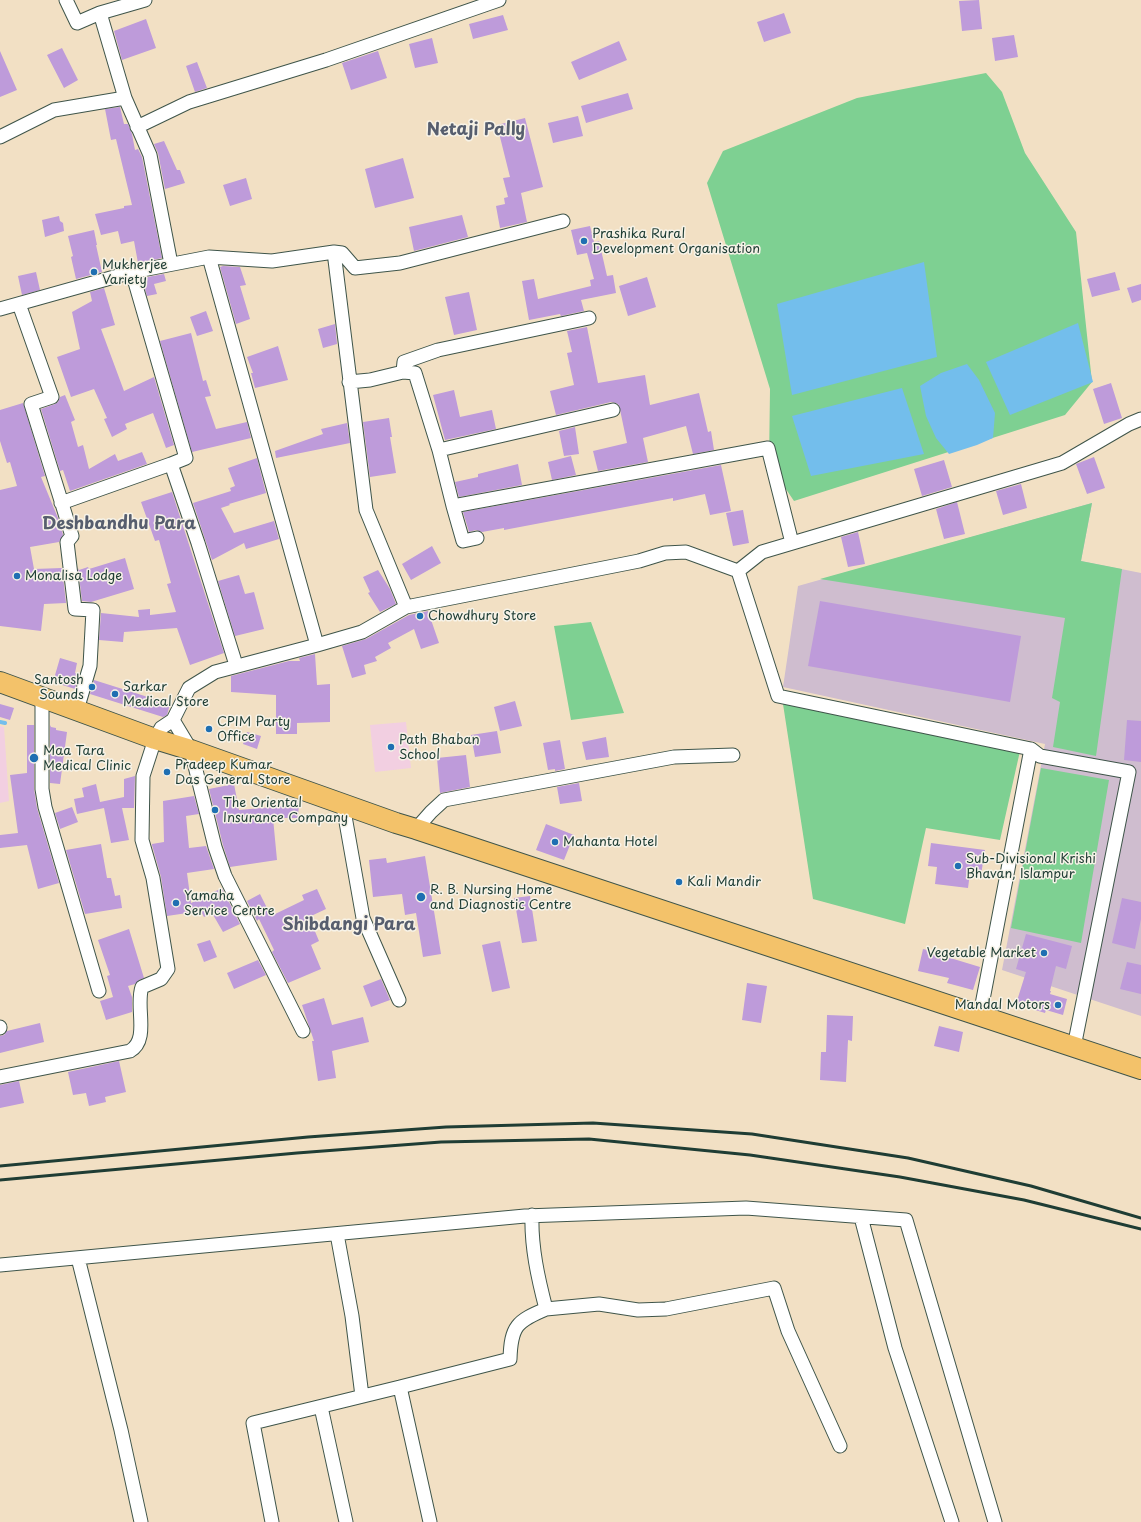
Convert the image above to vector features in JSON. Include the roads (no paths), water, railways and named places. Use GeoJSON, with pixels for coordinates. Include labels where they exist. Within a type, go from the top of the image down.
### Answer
{"type":"FeatureCollection","features":[{"type":"Feature","properties":{"kind":"main road"},"geometry":{"type":"LineString","coordinates":[[0,682],[155,739],[191,750],[343,805],[1141,1069]]}},
{"type":"Feature","properties":{"kind":"street"},"geometry":{"type":"LineString","coordinates":[[66,0],[78,23],[100,12],[145,0]]}},
{"type":"Feature","properties":{"kind":"street"},"geometry":{"type":"LineString","coordinates":[[137,127],[189,102],[326,60],[499,0]]}},
{"type":"Feature","properties":{"kind":"street"},"geometry":{"type":"LineString","coordinates":[[100,12],[125,98],[150,155],[171,264]]}},
{"type":"Feature","properties":{"kind":"street"},"geometry":{"type":"LineString","coordinates":[[0,137],[54,110],[125,98]]}},
{"type":"Feature","properties":{"kind":"street"},"geometry":{"type":"LineString","coordinates":[[0,309],[132,272],[209,257],[272,261],[342,252],[355,268],[400,263],[563,221]]}},
{"type":"Feature","properties":{"kind":"street"},"geometry":{"type":"LineString","coordinates":[[334,252],[366,510],[406,607]]}},
{"type":"Feature","properties":{"kind":"street"},"geometry":{"type":"LineString","coordinates":[[209,257],[317,645]]}},
{"type":"Feature","properties":{"kind":"street"},"geometry":{"type":"LineString","coordinates":[[61,503],[186,458],[132,272]]}},
{"type":"Feature","properties":{"kind":"street"},"geometry":{"type":"LineString","coordinates":[[19,304],[52,397],[31,404],[72,536],[68,542],[75,609],[93,610],[90,666],[77,710]]}},
{"type":"Feature","properties":{"kind":"street"},"geometry":{"type":"LineString","coordinates":[[403,372],[404,362],[438,350],[589,318]]}},
{"type":"Feature","properties":{"kind":"street"},"geometry":{"type":"LineString","coordinates":[[349,382],[370,380],[403,372],[415,373],[439,450],[463,541],[477,538]]}},
{"type":"Feature","properties":{"kind":"street"},"geometry":{"type":"LineString","coordinates":[[439,450],[613,410]]}},
{"type":"Feature","properties":{"kind":"street"},"geometry":{"type":"LineString","coordinates":[[738,571],[762,552],[1062,463],[1129,424],[1141,419]]}},
{"type":"Feature","properties":{"kind":"street"},"geometry":{"type":"LineString","coordinates":[[454,506],[768,448],[792,543]]}},
{"type":"Feature","properties":{"kind":"street"},"geometry":{"type":"LineString","coordinates":[[171,464],[198,543],[236,665]]}},
{"type":"Feature","properties":{"kind":"street"},"geometry":{"type":"LineString","coordinates":[[0,1077],[130,1052],[136,1048],[139,1043],[141,1030],[139,994],[142,987],[161,979],[168,969],[154,878],[142,840],[143,776],[155,739],[162,728],[173,720],[189,688],[215,672],[236,665],[362,632],[406,607],[631,562],[665,553],[686,552],[738,571]]}},
{"type":"Feature","properties":{"kind":"street"},"geometry":{"type":"LineString","coordinates":[[738,571],[778,696],[1032,749],[1040,756],[1129,772],[1074,1047]]}},
{"type":"Feature","properties":{"kind":"street"},"geometry":{"type":"LineString","coordinates":[[42,697],[42,789],[45,807],[99,991]]}},
{"type":"Feature","properties":{"kind":"street"},"geometry":{"type":"LineString","coordinates":[[173,720],[191,750],[215,847],[225,876],[303,1031]]}},
{"type":"Feature","properties":{"kind":"street"},"geometry":{"type":"LineString","coordinates":[[980,1015],[1032,749]]}},
{"type":"Feature","properties":{"kind":"street"},"geometry":{"type":"LineString","coordinates":[[416,829],[444,800],[674,757],[733,755]]}},
{"type":"Feature","properties":{"kind":"street"},"geometry":{"type":"LineString","coordinates":[[343,805],[363,918],[399,1000]]}},
{"type":"Feature","properties":{"kind":"street"},"geometry":{"type":"LineString","coordinates":[[0,1265],[532,1216],[746,1208],[906,1220],[995,1522]]}},
{"type":"Feature","properties":{"kind":"street"},"geometry":{"type":"LineString","coordinates":[[532,1216],[533,1244],[538,1280],[546,1309]]}},
{"type":"Feature","properties":{"kind":"street"},"geometry":{"type":"LineString","coordinates":[[861,1217],[895,1348],[952,1522]]}},
{"type":"Feature","properties":{"kind":"street"},"geometry":{"type":"LineString","coordinates":[[337,1234],[352,1316],[362,1396]]}},
{"type":"Feature","properties":{"kind":"street"},"geometry":{"type":"LineString","coordinates":[[78,1258],[121,1430],[141,1522]]}},
{"type":"Feature","properties":{"kind":"street"},"geometry":{"type":"LineString","coordinates":[[272,1522],[253,1423],[510,1358],[510,1340],[516,1327],[529,1316],[546,1309],[599,1304],[638,1310],[666,1309],[774,1288],[788,1331],[840,1446]]}},
{"type":"Feature","properties":{"kind":"street"},"geometry":{"type":"LineString","coordinates":[[400,1387],[430,1522]]}},
{"type":"Feature","properties":{"kind":"street"},"geometry":{"type":"LineString","coordinates":[[321,1407],[346,1522]]}},
{"type":"Feature","properties":{"kind":"water"},"geometry":{"type":"Polygon","coordinates":[[[924,262],[937,357],[792,395],[777,304],[924,262]]]}},
{"type":"Feature","properties":{"kind":"water"},"geometry":{"type":"Polygon","coordinates":[[[1078,323],[1093,382],[1010,415],[986,362],[1078,323]]]}},
{"type":"Feature","properties":{"kind":"water"},"geometry":{"type":"Polygon","coordinates":[[[967,364],[979,380],[995,413],[993,438],[949,454],[936,438],[926,416],[920,386],[941,373],[967,364]]]}},
{"type":"Feature","properties":{"kind":"water"},"geometry":{"type":"Polygon","coordinates":[[[902,388],[924,454],[811,476],[792,416],[902,388]]]}},
{"type":"Feature","properties":{"kind":"waterway"},"geometry":{"type":"LineString","coordinates":[[0,722],[5,723]]}},
{"type":"Feature","properties":{"kind":"railway"},"geometry":{"type":"LineString","coordinates":[[0,1166],[308,1137],[446,1127],[593,1123],[752,1134],[908,1158],[1031,1186],[1141,1218]]}},
{"type":"Feature","properties":{"kind":"railway"},"geometry":{"type":"LineString","coordinates":[[0,1180],[297,1153],[441,1142],[589,1139],[750,1155],[900,1177],[1024,1200],[1141,1229]]}},
{"type":"Feature","properties":{"kind":"place","name":"Prashika Rural Development Organisation"},"geometry":{"type":"Point","coordinates":[584,241]}},
{"type":"Feature","properties":{"kind":"place","name":"Mukherjee Variety"},"geometry":{"type":"Point","coordinates":[94,272]}},
{"type":"Feature","properties":{"kind":"place","name":"Monalisa Lodge"},"geometry":{"type":"Point","coordinates":[17,576]}},
{"type":"Feature","properties":{"kind":"place","name":"Chowdhury Store"},"geometry":{"type":"Point","coordinates":[420,616]}},
{"type":"Feature","properties":{"kind":"place","name":"Santosh Sounds"},"geometry":{"type":"Point","coordinates":[92,687]}},
{"type":"Feature","properties":{"kind":"place","name":"Sarkar Medical Store"},"geometry":{"type":"Point","coordinates":[115,694]}},
{"type":"Feature","properties":{"kind":"place","name":"CPIM Party Office"},"geometry":{"type":"Point","coordinates":[209,729]}},
{"type":"Feature","properties":{"kind":"place","name":"Path Bhaban School"},"geometry":{"type":"Point","coordinates":[391,747]}},
{"type":"Feature","properties":{"kind":"place","name":"Maa Tara Medical Clinic"},"geometry":{"type":"Point","coordinates":[34,758]}},
{"type":"Feature","properties":{"kind":"place","name":"Pradeep Kumar Das General Store"},"geometry":{"type":"Point","coordinates":[167,772]}},
{"type":"Feature","properties":{"kind":"place","name":"The Oriental Insurance Company"},"geometry":{"type":"Point","coordinates":[215,810]}},
{"type":"Feature","properties":{"kind":"place","name":"Mahanta Hotel"},"geometry":{"type":"Point","coordinates":[555,842]}},
{"type":"Feature","properties":{"kind":"place","name":"Sub-Divisional Krishi Bhavan, Islampur"},"geometry":{"type":"Point","coordinates":[958,866]}},
{"type":"Feature","properties":{"kind":"place","name":"Kali Mandir"},"geometry":{"type":"Point","coordinates":[679,882]}},
{"type":"Feature","properties":{"kind":"place","name":"R. B. Nursing Home and Diagnostic Centre"},"geometry":{"type":"Point","coordinates":[421,897]}},
{"type":"Feature","properties":{"kind":"place","name":"Yamaha Service Centre"},"geometry":{"type":"Point","coordinates":[176,903]}},
{"type":"Feature","properties":{"kind":"place","name":"Vegetable Market"},"geometry":{"type":"Point","coordinates":[1044,953]}},
{"type":"Feature","properties":{"kind":"place","name":"Mandal Motors"},"geometry":{"type":"Point","coordinates":[1058,1005]}},
{"type":"Feature","properties":{"kind":"district","name":"Netaji Pally"},"geometry":{"type":"Point","coordinates":[476,130]}},
{"type":"Feature","properties":{"kind":"district","name":"Deshbandhu Para"},"geometry":{"type":"Point","coordinates":[119,524]}},
{"type":"Feature","properties":{"kind":"district","name":"Shibdangi Para"},"geometry":{"type":"Point","coordinates":[349,925]}}]}
